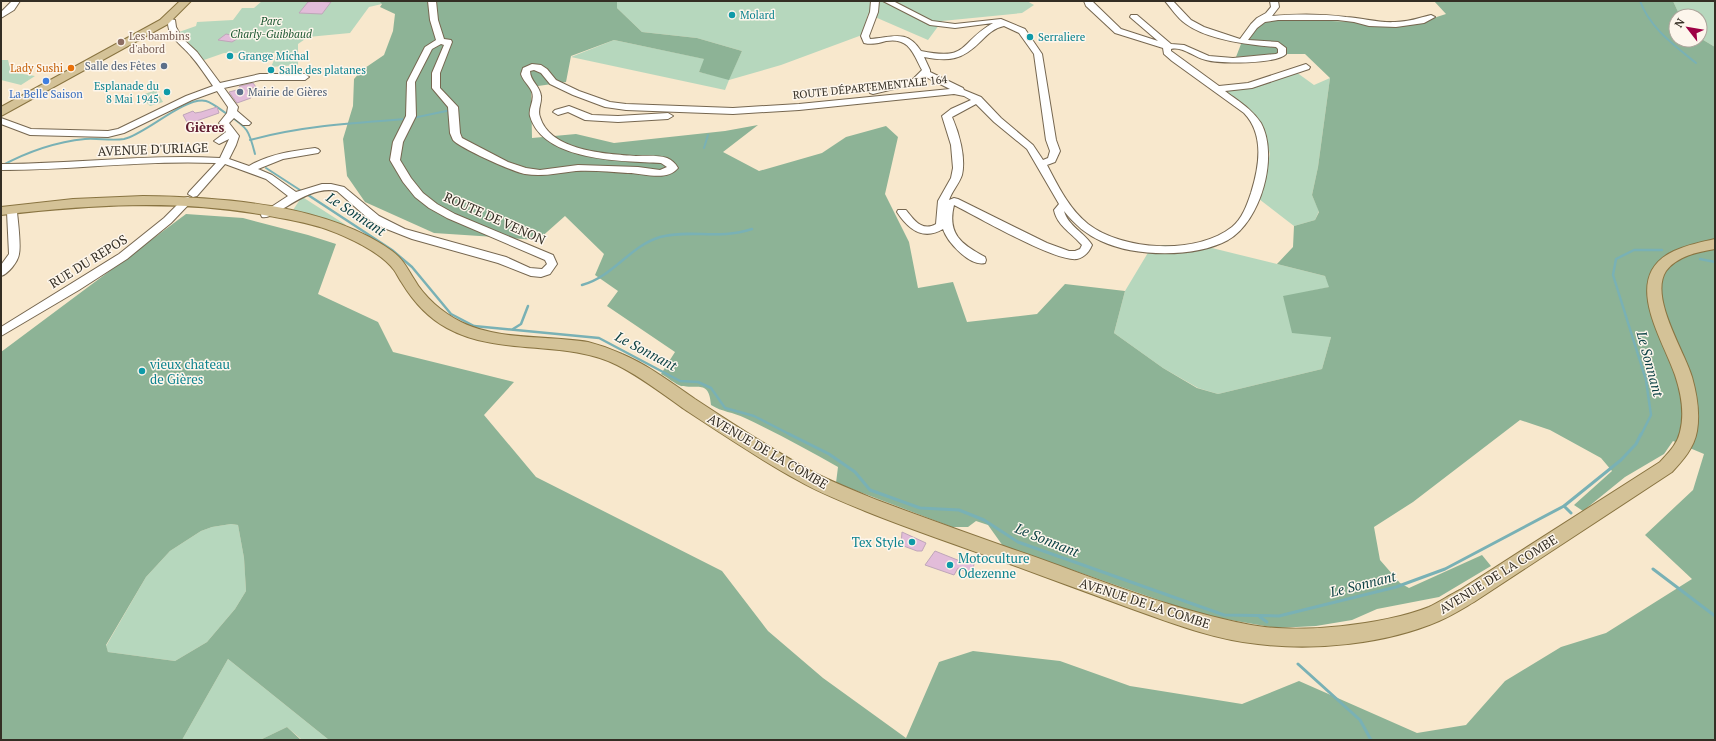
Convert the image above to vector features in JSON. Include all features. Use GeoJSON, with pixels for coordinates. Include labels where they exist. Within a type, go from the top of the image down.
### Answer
{"type":"FeatureCollection","features":[{"type":"Feature","properties":{"kind":"main road"},"geometry":{"type":"LineString","coordinates":[[1,112],[167,20],[182,5]]}},
{"type":"Feature","properties":{"kind":"main road","name":"AVENUE DE LA COMBE"},"geometry":{"type":"LineString","coordinates":[[5,212],[188,200],[234,210],[322,222],[364,240],[395,262],[402,269],[405,276],[438,314],[464,330],[492,337],[590,349],[617,358],[636,368],[748,442],[809,478],[898,516],[1188,620],[1255,635],[1318,636],[1372,631],[1434,614],[1467,596],[1666,466],[1681,450],[1688,433],[1690,420],[1688,386],[1656,303],[1653,290],[1655,278],[1660,268],[1675,256],[1697,248],[1715,244]]}},
{"type":"Feature","properties":{"kind":"street"},"geometry":{"type":"LineString","coordinates":[[1,16],[11,8],[16,1]]}},
{"type":"Feature","properties":{"kind":"street"},"geometry":{"type":"LineString","coordinates":[[432,1],[434,20],[440,41]]}},
{"type":"Feature","properties":{"kind":"street"},"geometry":{"type":"LineString","coordinates":[[848,101],[849,99],[867,92],[916,81],[925,73],[926,70],[919,53],[911,44],[899,38],[873,42],[868,41],[865,36],[874,12],[875,1]]}},
{"type":"Feature","properties":{"kind":"street"},"geometry":{"type":"LineString","coordinates":[[887,1],[930,23],[955,26],[990,21],[1007,23],[1022,31],[1038,54],[1051,140],[1055,152],[1052,160],[1041,164]]}},
{"type":"Feature","properties":{"kind":"street"},"geometry":{"type":"LineString","coordinates":[[1088,1],[1089,4],[1118,30],[1168,47],[1180,46],[1196,54],[1219,60],[1278,56],[1282,54],[1282,48],[1272,44],[1242,42],[1193,26],[1181,16],[1169,1]]}},
{"type":"Feature","properties":{"kind":"street"},"geometry":{"type":"LineString","coordinates":[[1242,42],[1260,20],[1269,15],[1275,7],[1274,1]]}},
{"type":"Feature","properties":{"kind":"street"},"geometry":{"type":"LineString","coordinates":[[1134,17],[1165,41],[1168,47]]}},
{"type":"Feature","properties":{"kind":"street"},"geometry":{"type":"LineString","coordinates":[[1260,20],[1278,18],[1338,18],[1355,20],[1369,24],[1396,25],[1421,21],[1431,17]]}},
{"type":"Feature","properties":{"kind":"street"},"geometry":{"type":"LineString","coordinates":[[167,20],[172,22],[173,29],[179,39],[218,86],[233,107],[230,115],[224,123],[233,134],[232,146],[226,156],[225,161]]}},
{"type":"Feature","properties":{"kind":"street"},"geometry":{"type":"LineString","coordinates":[[919,53],[952,57],[971,46],[993,26],[1007,23]]}},
{"type":"Feature","properties":{"kind":"street","name":"ROUTE DÉPARTEMENTALE 164"},"geometry":{"type":"LineString","coordinates":[[440,41],[448,42],[448,45],[436,73],[436,88],[454,110],[455,133],[458,140],[518,170],[540,173],[578,168],[638,170],[660,173],[669,171],[673,168],[669,163],[663,160],[617,159],[575,150],[563,146],[546,137],[534,116],[537,94],[535,88],[525,75],[526,70],[532,67],[538,67],[553,82],[576,93],[608,105],[626,107],[710,111],[778,108],[943,91],[962,92],[978,99],[1002,124],[1030,148],[1075,219],[1087,230],[1107,240],[1141,247],[1180,249],[1198,247],[1215,241],[1235,230],[1246,217],[1256,194],[1262,171],[1264,153],[1261,135],[1252,117],[1167,52],[1166,50],[1168,47]]}},
{"type":"Feature","properties":{"kind":"street","name":"ROUTE DE VENON"},"geometry":{"type":"LineString","coordinates":[[275,215],[301,194],[320,187],[334,187],[340,190],[374,218],[388,226],[415,236],[504,260],[529,272],[541,273],[550,268],[552,264],[549,258],[451,216],[419,195],[407,180],[395,160],[398,142],[411,118],[410,90],[412,82],[429,47],[440,41]]}},
{"type":"Feature","properties":{"kind":"street"},"geometry":{"type":"LineString","coordinates":[[1217,89],[1249,86],[1306,67]]}},
{"type":"Feature","properties":{"kind":"street"},"geometry":{"type":"LineString","coordinates":[[925,73],[960,89],[962,92]]}},
{"type":"Feature","properties":{"kind":"street"},"geometry":{"type":"LineString","coordinates":[[1,121],[30,132],[108,134],[121,131],[218,86],[255,77],[305,78]]}},
{"type":"Feature","properties":{"kind":"street"},"geometry":{"type":"LineString","coordinates":[[902,212],[912,225],[923,231],[935,231],[941,226],[942,203],[958,172],[955,142],[952,127],[947,116],[953,111],[972,104],[978,99]]}},
{"type":"Feature","properties":{"kind":"street"},"geometry":{"type":"LineString","coordinates":[[558,112],[569,109],[585,117],[618,119],[705,114],[710,111]]}},
{"type":"Feature","properties":{"kind":"street"},"geometry":{"type":"LineString","coordinates":[[230,115],[235,113],[239,119],[246,123]]}},
{"type":"Feature","properties":{"kind":"street"},"geometry":{"type":"LineString","coordinates":[[219,141],[233,134]]}},
{"type":"Feature","properties":{"kind":"street"},"geometry":{"type":"LineString","coordinates":[[250,170],[259,163],[274,157],[315,151]]}},
{"type":"Feature","properties":{"kind":"street","name":"AVENUE D'URIAGE"},"geometry":{"type":"LineString","coordinates":[[2,166],[39,167],[184,159],[225,161],[259,172],[277,182],[291,193],[301,194]]}},
{"type":"Feature","properties":{"kind":"street","name":"RUE DU REPOS"},"geometry":{"type":"LineString","coordinates":[[1,332],[123,257],[164,225],[225,161]]}},
{"type":"Feature","properties":{"kind":"street"},"geometry":{"type":"LineString","coordinates":[[981,260],[962,250],[950,236],[946,224],[947,210],[950,203],[954,201],[1043,246],[1068,255],[1077,255],[1084,251],[1087,245],[1084,240],[1061,218],[1059,210],[1065,204]]}},
{"type":"Feature","properties":{"kind":"street"},"geometry":{"type":"LineString","coordinates":[[1,272],[10,262],[14,254],[5,212]]}},
{"type":"Feature","properties":{"kind":"green space","name":"Parc Charly-Guibbaud"},"geometry":{"type":"Polygon","coordinates":[[[262,1],[381,1],[382,4],[369,7],[350,33],[308,37],[298,44],[298,65],[271,67],[277,53],[224,53],[204,60],[179,32],[196,26],[197,22],[233,20],[242,8],[254,8],[262,1]]]}},
{"type":"Feature","properties":{"kind":"green space"},"geometry":{"type":"Polygon","coordinates":[[[379,1],[617,1],[617,8],[642,32],[697,38],[742,51],[729,80],[699,72],[704,59],[614,40],[571,56],[566,82],[531,87],[532,138],[576,134],[614,143],[725,131],[758,125],[723,152],[759,171],[822,153],[846,137],[886,126],[898,137],[885,194],[909,242],[918,288],[953,282],[967,322],[1037,314],[1065,284],[1125,291],[1114,333],[1163,368],[1197,388],[1218,394],[1322,369],[1331,337],[1292,333],[1283,296],[1329,287],[1325,276],[1277,264],[1293,247],[1294,226],[1315,220],[1319,212],[1312,195],[1318,167],[1330,78],[1305,54],[1274,54],[1236,57],[1241,44],[1247,40],[1261,22],[1275,19],[1415,24],[1446,14],[1434,1],[1673,1],[1676,8],[1668,8],[1668,48],[1708,48],[1708,43],[1715,47],[1715,740],[329,740],[228,659],[182,740],[1,740],[1,352],[186,214],[243,218],[336,244],[318,294],[378,322],[393,352],[514,382],[484,415],[536,477],[722,571],[768,631],[823,678],[906,738],[939,662],[973,651],[1060,661],[1130,686],[1242,704],[1299,681],[1417,733],[1466,725],[1505,681],[1561,647],[1606,633],[1692,579],[1645,535],[1693,490],[1704,454],[1673,441],[1664,454],[1625,477],[1583,511],[1574,505],[1612,471],[1601,458],[1550,430],[1520,420],[1413,502],[1374,527],[1380,560],[1400,583],[1409,588],[1482,555],[1491,566],[1439,597],[1377,609],[1352,620],[1316,626],[1277,628],[1202,615],[1003,546],[988,525],[976,521],[968,527],[952,527],[836,483],[838,467],[741,416],[711,405],[708,392],[702,387],[681,386],[661,374],[675,352],[607,306],[618,291],[595,275],[604,254],[565,216],[538,240],[434,233],[365,202],[347,176],[343,139],[353,106],[354,79],[362,70],[384,55],[393,31],[395,14],[380,7],[382,4],[379,1]],[[231,524],[212,527],[201,531],[170,551],[146,577],[106,645],[108,652],[175,661],[207,642],[235,609],[246,591],[244,558],[238,525],[231,524]]]}},
{"type":"Feature","properties":{"kind":"green space"},"geometry":{"type":"Polygon","coordinates":[[[617,1],[1027,1],[1034,5],[1022,13],[942,21],[928,40],[868,14],[862,35],[781,65],[729,80],[725,90],[571,57],[614,40],[705,59],[699,72],[729,79],[742,51],[697,38],[642,32],[617,8],[617,1]]]}},
{"type":"Feature","properties":{"kind":"green space"},"geometry":{"type":"Polygon","coordinates":[[[1673,1],[1715,1],[1715,47],[1708,43],[1708,8],[1676,8],[1673,1]]]}},
{"type":"Feature","properties":{"kind":"green space"},"geometry":{"type":"Polygon","coordinates":[[[1,60],[8,60],[11,72],[35,76],[21,85],[1,80],[1,60]]]}},
{"type":"Feature","properties":{"kind":"green space"},"geometry":{"type":"Polygon","coordinates":[[[1296,72],[1314,85],[1330,78],[1318,167],[1312,195],[1319,211],[1315,220],[1294,226],[1259,199],[1270,154],[1261,125],[1223,90],[1296,72]]]}},
{"type":"Feature","properties":{"kind":"green space"},"geometry":{"type":"Polygon","coordinates":[[[156,90],[163,102],[150,106],[141,97],[142,95],[156,90]]]}},
{"type":"Feature","properties":{"kind":"green space"},"geometry":{"type":"Polygon","coordinates":[[[301,198],[304,198],[346,225],[344,227],[291,213],[301,198]]]}},
{"type":"Feature","properties":{"kind":"green space"},"geometry":{"type":"Polygon","coordinates":[[[1163,245],[1212,248],[1325,276],[1330,287],[1283,297],[1331,337],[1322,369],[1218,394],[1198,388],[1163,368],[1114,333],[1125,291],[1149,251],[1163,245]]]}},
{"type":"Feature","properties":{"kind":"green space"},"geometry":{"type":"Polygon","coordinates":[[[231,524],[238,525],[244,558],[246,591],[235,609],[207,642],[175,661],[108,652],[106,646],[146,577],[170,551],[201,531],[212,527],[231,524]]]}},
{"type":"Feature","properties":{"kind":"green space"},"geometry":{"type":"Polygon","coordinates":[[[228,659],[329,740],[302,740],[287,727],[260,740],[182,740],[228,659]]]}},
{"type":"Feature","properties":{"kind":"green space"},"geometry":{"type":"Polygon","coordinates":[[[287,727],[301,740],[260,740],[287,727]]]}},
{"type":"Feature","properties":{"kind":"building"},"geometry":{"type":"Polygon","coordinates":[[[308,2],[331,2],[322,14],[299,13],[308,2]]]}},
{"type":"Feature","properties":{"kind":"building"},"geometry":{"type":"Polygon","coordinates":[[[226,34],[240,37],[232,42],[218,40],[226,34]]]}},
{"type":"Feature","properties":{"kind":"building","name":"Mairie de Gières"},"geometry":{"type":"Polygon","coordinates":[[[253,83],[256,87],[247,90],[251,98],[237,103],[229,92],[237,90],[240,86],[253,83]]]}},
{"type":"Feature","properties":{"kind":"building"},"geometry":{"type":"Polygon","coordinates":[[[217,107],[219,113],[188,124],[183,115],[193,111],[195,113],[201,112],[217,107]]]}},
{"type":"Feature","properties":{"kind":"building","name":"Tex Style"},"geometry":{"type":"Polygon","coordinates":[[[902,532],[926,543],[922,551],[917,551],[901,545],[902,532]]]}},
{"type":"Feature","properties":{"kind":"building","name":"Motoculture Odezenne"},"geometry":{"type":"Polygon","coordinates":[[[935,551],[960,561],[962,558],[974,564],[972,575],[958,568],[954,575],[925,565],[935,551]]]}},
{"type":"Feature","properties":{"kind":"waterway"},"geometry":{"type":"LineString","coordinates":[[1640,1],[1644,11],[1656,28],[1671,43],[1696,63]]}},
{"type":"Feature","properties":{"kind":"waterway","name":"Le Sonnant"},"geometry":{"type":"LineString","coordinates":[[1,166],[31,152],[74,140],[124,139],[133,136],[187,104],[197,101],[206,101],[211,103],[244,126],[251,140]]}},
{"type":"Feature","properties":{"kind":"waterway"},"geometry":{"type":"LineString","coordinates":[[413,118],[451,110]]}},
{"type":"Feature","properties":{"kind":"waterway"},"geometry":{"type":"LineString","coordinates":[[251,140],[308,128],[406,119]]}},
{"type":"Feature","properties":{"kind":"waterway"},"geometry":{"type":"LineString","coordinates":[[704,148],[708,135]]}},
{"type":"Feature","properties":{"kind":"waterway","name":"Le Sonnant"},"geometry":{"type":"LineString","coordinates":[[251,140],[255,154]]}},
{"type":"Feature","properties":{"kind":"waterway","name":"Le Sonnant"},"geometry":{"type":"LineString","coordinates":[[266,168],[303,192]]}},
{"type":"Feature","properties":{"kind":"waterway","name":"Le Sonnant"},"geometry":{"type":"LineString","coordinates":[[302,191],[392,250],[412,267],[451,314],[474,326],[599,338],[680,381],[698,382],[711,388],[725,408],[754,416],[791,435]]}},
{"type":"Feature","properties":{"kind":"waterway"},"geometry":{"type":"LineString","coordinates":[[582,285],[603,275],[640,247],[649,241],[660,237],[682,234],[728,234],[752,229]]}},
{"type":"Feature","properties":{"kind":"waterway","name":"Le Sonnant"},"geometry":{"type":"LineString","coordinates":[[1641,435],[1651,415],[1646,380],[1613,275],[1616,259],[1634,250],[1662,250]]}},
{"type":"Feature","properties":{"kind":"waterway","name":"Le Sonnant"},"geometry":{"type":"LineString","coordinates":[[1700,259],[1715,262]]}},
{"type":"Feature","properties":{"kind":"waterway"},"geometry":{"type":"LineString","coordinates":[[513,329],[521,324],[528,306]]}},
{"type":"Feature","properties":{"kind":"waterway","name":"Le Sonnant"},"geometry":{"type":"LineString","coordinates":[[1564,506],[1621,460],[1636,444],[1641,434]]}},
{"type":"Feature","properties":{"kind":"waterway","name":"Le Sonnant"},"geometry":{"type":"LineString","coordinates":[[791,435],[829,454],[855,472],[870,490],[920,508],[959,510],[984,520],[1018,542],[1224,615],[1279,616],[1396,587],[1445,569],[1564,506]]}},
{"type":"Feature","properties":{"kind":"waterway"},"geometry":{"type":"LineString","coordinates":[[1564,506],[1571,513]]}},
{"type":"Feature","properties":{"kind":"waterway"},"geometry":{"type":"LineString","coordinates":[[1653,569],[1715,616]]}},
{"type":"Feature","properties":{"kind":"waterway","name":"Le Sonnant"},"geometry":{"type":"LineString","coordinates":[[1260,617],[1267,622]]}},
{"type":"Feature","properties":{"kind":"waterway"},"geometry":{"type":"LineString","coordinates":[[1298,664],[1360,720],[1371,740]]}},
{"type":"Feature","properties":{"kind":"place","name":"Molard"},"geometry":{"type":"Point","coordinates":[732,15]}},
{"type":"Feature","properties":{"kind":"place","name":"Serraliere"},"geometry":{"type":"Point","coordinates":[1030,37]}},
{"type":"Feature","properties":{"kind":"place","name":"Les bambins d'abord"},"geometry":{"type":"Point","coordinates":[121,42]}},
{"type":"Feature","properties":{"kind":"place","name":"Grange Michal"},"geometry":{"type":"Point","coordinates":[230,56]}},
{"type":"Feature","properties":{"kind":"place","name":"Salle des Fêtes"},"geometry":{"type":"Point","coordinates":[164,66]}},
{"type":"Feature","properties":{"kind":"place","name":"Lady Sushi"},"geometry":{"type":"Point","coordinates":[71,68]}},
{"type":"Feature","properties":{"kind":"place","name":"Salle des platanes"},"geometry":{"type":"Point","coordinates":[271,70]}},
{"type":"Feature","properties":{"kind":"place","name":"La Belle Saison"},"geometry":{"type":"Point","coordinates":[46,81]}},
{"type":"Feature","properties":{"kind":"place","name":"Esplanade du 8 Mai 1945"},"geometry":{"type":"Point","coordinates":[167,92]}},
{"type":"Feature","properties":{"kind":"place","name":"Mairie de Gières"},"geometry":{"type":"Point","coordinates":[240,92]}},
{"type":"Feature","properties":{"kind":"place","name":"vieux chateau de Gières"},"geometry":{"type":"Point","coordinates":[142,371]}},
{"type":"Feature","properties":{"kind":"place","name":"Tex Style"},"geometry":{"type":"Point","coordinates":[912,542]}},
{"type":"Feature","properties":{"kind":"place","name":"Motoculture Odezenne"},"geometry":{"type":"Point","coordinates":[950,565]}},
{"type":"Feature","properties":{"kind":"district","name":"Gières"},"geometry":{"type":"Point","coordinates":[205,127]}}]}
